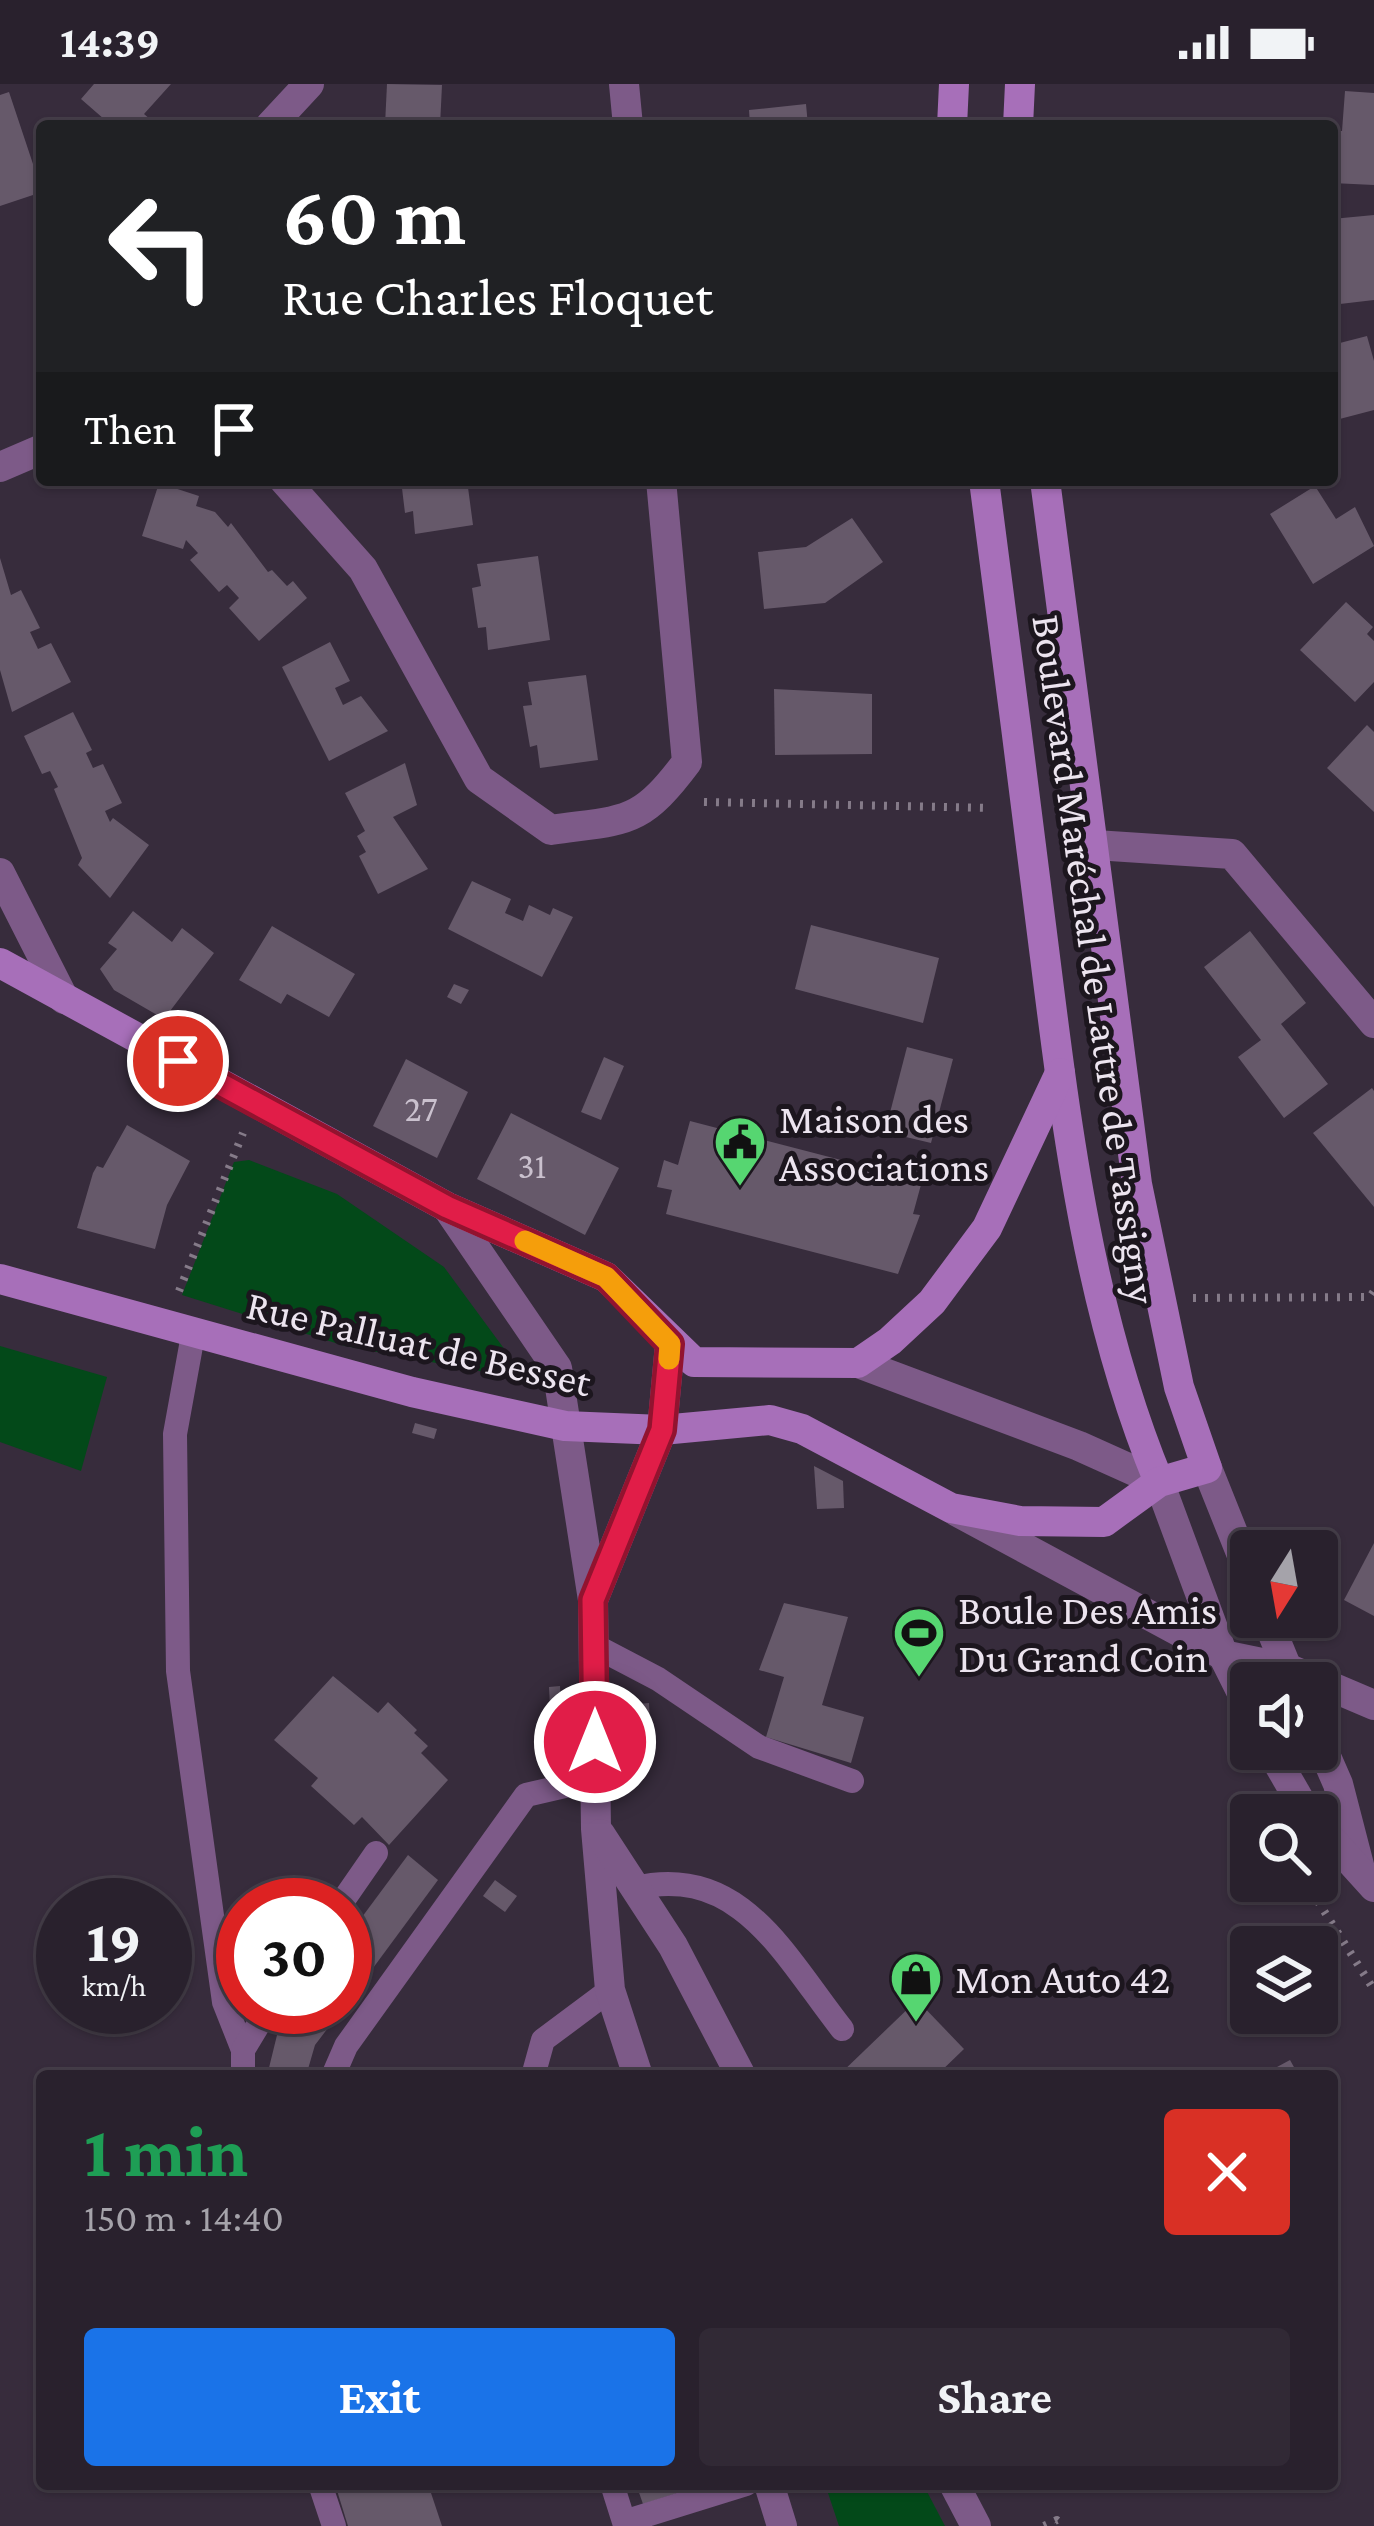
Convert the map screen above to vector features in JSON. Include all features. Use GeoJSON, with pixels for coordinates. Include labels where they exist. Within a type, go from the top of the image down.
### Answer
{"type":"FeatureCollection","features":[{"type":"Feature","properties":{"kind":"main road"},"geometry":{"type":"LineString","coordinates":[[952,120],[954,84]]}},
{"type":"Feature","properties":{"kind":"main road"},"geometry":{"type":"LineString","coordinates":[[1018,120],[1020,84]]}},
{"type":"Feature","properties":{"kind":"main road","name":"Boulevard Maréchal de Lattre de Tassigny"},"geometry":{"type":"LineString","coordinates":[[985,486],[1060,1073],[1101,1308],[1126,1404],[1159,1482]]}},
{"type":"Feature","properties":{"kind":"main road","name":"Boulevard Maréchal de Lattre de Tassigny"},"geometry":{"type":"LineString","coordinates":[[1047,486],[1137,1184],[1179,1387],[1207,1468]]}},
{"type":"Feature","properties":{"kind":"main road"},"geometry":{"type":"LineString","coordinates":[[0,963],[447,1207],[606,1277],[694,1363],[858,1364],[932,1302],[987,1228],[1060,1073]]}},
{"type":"Feature","properties":{"kind":"main road","name":"Rue Palluat de Besset"},"geometry":{"type":"LineString","coordinates":[[0,1279],[179,1330],[565,1426],[662,1430],[770,1420],[802,1429],[950,1508],[1020,1521],[1104,1522],[1159,1482],[1207,1468]]}},
{"type":"Feature","properties":{"kind":"street"},"geometry":{"type":"LineString","coordinates":[[276,120],[309,84]]}},
{"type":"Feature","properties":{"kind":"street"},"geometry":{"type":"LineString","coordinates":[[624,84],[627,120]]}},
{"type":"Feature","properties":{"kind":"street"},"geometry":{"type":"LineString","coordinates":[[0,467],[36,452]]}},
{"type":"Feature","properties":{"kind":"street"},"geometry":{"type":"LineString","coordinates":[[289,486],[363,568],[479,779],[551,830],[634,818],[658,800],[687,762],[662,486]]}},
{"type":"Feature","properties":{"kind":"street"},"geometry":{"type":"LineString","coordinates":[[1095,844],[1232,854],[1374,1023]]}},
{"type":"Feature","properties":{"kind":"street"},"geometry":{"type":"LineString","coordinates":[[0,873],[64,999]]}},
{"type":"Feature","properties":{"kind":"street"},"geometry":{"type":"LineString","coordinates":[[447,1207],[557,1368],[593,1600],[596,1829],[610,1990],[636,2070]]}},
{"type":"Feature","properties":{"kind":"street"},"geometry":{"type":"LineString","coordinates":[[593,1600],[662,1430],[670,1344]]}},
{"type":"Feature","properties":{"kind":"street"},"geometry":{"type":"LineString","coordinates":[[858,1364],[1079,1446],[1159,1482]]}},
{"type":"Feature","properties":{"kind":"street","name":"Boulevard Maréchal de Lattre de Tassigny"},"geometry":{"type":"LineString","coordinates":[[1207,1468],[1232,1530]]}},
{"type":"Feature","properties":{"kind":"street","name":"Boulevard Maréchal de Lattre de Tassigny"},"geometry":{"type":"LineString","coordinates":[[1159,1482],[1230,1669]]}},
{"type":"Feature","properties":{"kind":"street"},"geometry":{"type":"LineString","coordinates":[[950,1508],[1223,1655],[1245,1662]]}},
{"type":"Feature","properties":{"kind":"street"},"geometry":{"type":"LineString","coordinates":[[1338,1693],[1374,1705]]}},
{"type":"Feature","properties":{"kind":"street"},"geometry":{"type":"LineString","coordinates":[[1332,1770],[1370,1866]]}},
{"type":"Feature","properties":{"kind":"street"},"geometry":{"type":"LineString","coordinates":[[596,1829],[673,1946],[738,2070]]}},
{"type":"Feature","properties":{"kind":"street"},"geometry":{"type":"LineString","coordinates":[[1338,1841],[1370,1866]]}},
{"type":"Feature","properties":{"kind":"street"},"geometry":{"type":"LineString","coordinates":[[771,2490],[782,2526]]}},
{"type":"Feature","properties":{"kind":"street"},"geometry":{"type":"LineString","coordinates":[[957,2490],[976,2526]]}},
{"type":"Feature","properties":{"kind":"lane"},"geometry":{"type":"LineString","coordinates":[[179,1330],[175,1435],[178,1671],[224,2002],[243,2063]]}},
{"type":"Feature","properties":{"kind":"lane"},"geometry":{"type":"LineString","coordinates":[[595,1646],[658,1679],[759,1748],[852,1780]]}},
{"type":"Feature","properties":{"kind":"lane"},"geometry":{"type":"LineString","coordinates":[[336,2070],[346,2046],[526,1795],[595,1779]]}},
{"type":"Feature","properties":{"kind":"lane"},"geometry":{"type":"LineString","coordinates":[[359,1878],[376,1853]]}},
{"type":"Feature","properties":{"kind":"lane"},"geometry":{"type":"LineString","coordinates":[[635,1888],[670,1880],[715,1890],[749,1912],[842,2029]]}},
{"type":"Feature","properties":{"kind":"lane"},"geometry":{"type":"LineString","coordinates":[[535,2070],[543,2040],[610,1990]]}},
{"type":"Feature","properties":{"kind":"lane"},"geometry":{"type":"LineString","coordinates":[[243,2063],[256,2034]]}},
{"type":"Feature","properties":{"kind":"lane"},"geometry":{"type":"LineString","coordinates":[[322,2490],[334,2526]]}},
{"type":"Feature","properties":{"kind":"lane"},"geometry":{"type":"LineString","coordinates":[[614,2490],[624,2522],[727,2490]]}},
{"type":"Feature","properties":{"kind":"path"},"geometry":{"type":"LineString","coordinates":[[658,800],[1027,808]]}},
{"type":"Feature","properties":{"kind":"path"},"geometry":{"type":"LineString","coordinates":[[179,1330],[239,1142]]}},
{"type":"Feature","properties":{"kind":"path"},"geometry":{"type":"LineString","coordinates":[[1234,1295],[1370,1297],[1374,1291]]}},
{"type":"Feature","properties":{"kind":"path"},"geometry":{"type":"LineString","coordinates":[[1318,1902],[1374,1990]]}},
{"type":"Feature","properties":{"kind":"path"},"geometry":{"type":"LineString","coordinates":[[1044,2526],[1057,2520],[1064,2526]]}},
{"type":"Feature","properties":{"kind":"green space"},"geometry":{"type":"Polygon","coordinates":[[[249,1160],[337,1194],[444,1267],[511,1358],[510,1371],[501,1375],[345,1346],[182,1295],[234,1162],[249,1160]]]}},
{"type":"Feature","properties":{"kind":"green space"},"geometry":{"type":"Polygon","coordinates":[[[0,1346],[107,1377],[81,1471],[0,1442],[0,1346]]]}},
{"type":"Feature","properties":{"kind":"green space"},"geometry":{"type":"Polygon","coordinates":[[[827,2490],[926,2490],[945,2526],[839,2526],[827,2490]]]}},
{"type":"Feature","properties":{"kind":"building"},"geometry":{"type":"Polygon","coordinates":[[[94,84],[171,84],[144,114],[151,120],[105,120],[81,99],[94,84]]]}},
{"type":"Feature","properties":{"kind":"building"},"geometry":{"type":"Polygon","coordinates":[[[387,84],[442,85],[440,120],[385,120],[387,84]]]}},
{"type":"Feature","properties":{"kind":"building"},"geometry":{"type":"Polygon","coordinates":[[[1345,91],[1374,93],[1374,185],[1338,183],[1338,131],[1342,131],[1345,91]]]}},
{"type":"Feature","properties":{"kind":"building"},"geometry":{"type":"Polygon","coordinates":[[[9,92],[36,170],[36,194],[0,206],[0,95],[9,92]]]}},
{"type":"Feature","properties":{"kind":"building"},"geometry":{"type":"Polygon","coordinates":[[[806,104],[807,120],[750,120],[749,110],[806,104]]]}},
{"type":"Feature","properties":{"kind":"building"},"geometry":{"type":"Polygon","coordinates":[[[1374,215],[1374,300],[1340,304],[1338,218],[1374,215]]]}},
{"type":"Feature","properties":{"kind":"building"},"geometry":{"type":"Polygon","coordinates":[[[1367,336],[1374,361],[1374,410],[1338,419],[1338,343],[1367,336]]]}},
{"type":"Feature","properties":{"kind":"building"},"geometry":{"type":"Polygon","coordinates":[[[158,486],[199,496],[196,506],[215,512],[228,527],[231,523],[268,572],[272,570],[287,586],[293,581],[307,598],[259,641],[229,608],[239,598],[227,585],[219,592],[190,560],[198,553],[186,540],[183,549],[142,536],[158,486]]]}},
{"type":"Feature","properties":{"kind":"building"},"geometry":{"type":"Polygon","coordinates":[[[402,486],[468,486],[473,525],[415,534],[413,511],[405,513],[402,486]]]}},
{"type":"Feature","properties":{"kind":"building"},"geometry":{"type":"Polygon","coordinates":[[[1315,486],[1336,519],[1355,507],[1374,546],[1313,584],[1270,514],[1315,486]]]}},
{"type":"Feature","properties":{"kind":"building"},"geometry":{"type":"Polygon","coordinates":[[[852,518],[883,562],[825,603],[764,609],[758,552],[806,547],[852,518]]]}},
{"type":"Feature","properties":{"kind":"building"},"geometry":{"type":"Polygon","coordinates":[[[538,556],[550,640],[488,650],[486,627],[478,628],[472,588],[481,586],[477,564],[538,556]]]}},
{"type":"Feature","properties":{"kind":"building"},"geometry":{"type":"Polygon","coordinates":[[[0,558],[11,595],[21,590],[40,628],[30,632],[38,649],[51,643],[71,682],[12,712],[0,670],[0,558]]]}},
{"type":"Feature","properties":{"kind":"building"},"geometry":{"type":"Polygon","coordinates":[[[1346,602],[1373,627],[1367,634],[1374,641],[1374,682],[1355,702],[1300,650],[1346,602]]]}},
{"type":"Feature","properties":{"kind":"building"},"geometry":{"type":"Polygon","coordinates":[[[330,642],[350,681],[335,688],[343,705],[361,696],[388,731],[329,761],[282,667],[330,642]]]}},
{"type":"Feature","properties":{"kind":"building"},"geometry":{"type":"Polygon","coordinates":[[[586,675],[598,760],[540,768],[537,745],[530,747],[523,706],[532,705],[528,682],[586,675]]]}},
{"type":"Feature","properties":{"kind":"building"},"geometry":{"type":"Polygon","coordinates":[[[774,689],[872,694],[872,754],[775,755],[774,689]]]}},
{"type":"Feature","properties":{"kind":"building"},"geometry":{"type":"Polygon","coordinates":[[[73,712],[92,750],[86,753],[93,768],[103,764],[122,803],[105,811],[110,822],[113,818],[149,845],[110,898],[78,865],[82,858],[54,789],[58,787],[50,771],[42,774],[24,736],[73,712]]]}},
{"type":"Feature","properties":{"kind":"building"},"geometry":{"type":"Polygon","coordinates":[[[1367,725],[1374,732],[1374,812],[1327,768],[1367,725]]]}},
{"type":"Feature","properties":{"kind":"building"},"geometry":{"type":"Polygon","coordinates":[[[405,763],[417,805],[393,817],[428,869],[378,894],[359,856],[366,852],[357,836],[365,831],[345,793],[405,763]]]}},
{"type":"Feature","properties":{"kind":"building"},"geometry":{"type":"Polygon","coordinates":[[[472,881],[511,899],[505,913],[523,921],[529,905],[550,915],[553,908],[573,917],[542,977],[448,929],[472,881]]]}},
{"type":"Feature","properties":{"kind":"building"},"geometry":{"type":"Polygon","coordinates":[[[133,911],[172,942],[182,928],[214,953],[164,1019],[114,990],[100,969],[117,949],[108,943],[133,911]]]}},
{"type":"Feature","properties":{"kind":"building"},"geometry":{"type":"Polygon","coordinates":[[[811,925],[939,958],[923,1023],[795,989],[811,925]]]}},
{"type":"Feature","properties":{"kind":"building"},"geometry":{"type":"Polygon","coordinates":[[[272,926],[355,974],[329,1017],[287,994],[281,1004],[239,980],[272,926]]]}},
{"type":"Feature","properties":{"kind":"building"},"geometry":{"type":"Polygon","coordinates":[[[1250,931],[1306,1003],[1281,1024],[1328,1084],[1284,1118],[1238,1057],[1261,1040],[1204,967],[1250,931]]]}},
{"type":"Feature","properties":{"kind":"building"},"geometry":{"type":"Polygon","coordinates":[[[454,984],[469,990],[461,1004],[447,997],[454,984]]]}},
{"type":"Feature","properties":{"kind":"building"},"geometry":{"type":"Polygon","coordinates":[[[907,1047],[953,1059],[931,1143],[885,1132],[907,1047]]]}},
{"type":"Feature","properties":{"kind":"building"},"geometry":{"type":"Polygon","coordinates":[[[604,1057],[624,1066],[601,1120],[581,1112],[604,1057]]]}},
{"type":"Feature","properties":{"kind":"building"},"geometry":{"type":"Polygon","coordinates":[[[406,1059],[468,1092],[437,1158],[373,1126],[406,1059]]]}},
{"type":"Feature","properties":{"kind":"building"},"geometry":{"type":"Polygon","coordinates":[[[1372,1088],[1374,1091],[1374,1207],[1313,1133],[1372,1088]]]}},
{"type":"Feature","properties":{"kind":"building"},"geometry":{"type":"Polygon","coordinates":[[[511,1113],[619,1168],[585,1235],[477,1179],[511,1113]]]}},
{"type":"Feature","properties":{"kind":"building"},"geometry":{"type":"Polygon","coordinates":[[[690,1121],[922,1181],[913,1214],[920,1215],[898,1274],[666,1214],[672,1190],[657,1187],[664,1160],[678,1165],[690,1121]]]}},
{"type":"Feature","properties":{"kind":"building"},"geometry":{"type":"Polygon","coordinates":[[[127,1125],[190,1161],[167,1205],[155,1249],[77,1228],[93,1173],[97,1166],[103,1168],[127,1125]]]}},
{"type":"Feature","properties":{"kind":"building"},"geometry":{"type":"Polygon","coordinates":[[[415,1423],[437,1429],[434,1439],[412,1433],[415,1423]]]}},
{"type":"Feature","properties":{"kind":"building"},"geometry":{"type":"Polygon","coordinates":[[[814,1466],[843,1481],[844,1508],[817,1509],[814,1466]]]}},
{"type":"Feature","properties":{"kind":"building"},"geometry":{"type":"Polygon","coordinates":[[[1374,1543],[1374,1616],[1344,1600],[1374,1543]]]}},
{"type":"Feature","properties":{"kind":"building"},"geometry":{"type":"Polygon","coordinates":[[[784,1603],[848,1617],[822,1705],[864,1717],[851,1763],[766,1737],[784,1677],[759,1670],[784,1603]]]}},
{"type":"Feature","properties":{"kind":"building"},"geometry":{"type":"Polygon","coordinates":[[[333,1676],[378,1713],[388,1702],[417,1730],[414,1733],[428,1746],[421,1753],[448,1780],[389,1845],[362,1817],[354,1825],[311,1786],[318,1778],[274,1740],[333,1676]]]}},
{"type":"Feature","properties":{"kind":"building"},"geometry":{"type":"Polygon","coordinates":[[[560,1686],[561,1709],[550,1709],[549,1687],[560,1686]]]}},
{"type":"Feature","properties":{"kind":"building"},"geometry":{"type":"Polygon","coordinates":[[[649,1703],[650,1726],[639,1726],[638,1704],[649,1703]]]}},
{"type":"Feature","properties":{"kind":"building"},"geometry":{"type":"Polygon","coordinates":[[[408,1855],[438,1880],[372,1969],[372,1904],[408,1855]]]}},
{"type":"Feature","properties":{"kind":"building"},"geometry":{"type":"Polygon","coordinates":[[[495,1880],[517,1896],[505,1912],[483,1896],[495,1880]]]}},
{"type":"Feature","properties":{"kind":"building","name":"Mon Auto 42"},"geometry":{"type":"Polygon","coordinates":[[[917,2000],[964,2049],[942,2070],[844,2070],[917,2000]]]}},
{"type":"Feature","properties":{"kind":"building"},"geometry":{"type":"Polygon","coordinates":[[[277,2034],[323,2034],[308,2070],[268,2070],[277,2034]]]}},
{"type":"Feature","properties":{"kind":"building"},"geometry":{"type":"Polygon","coordinates":[[[1290,2060],[1296,2070],[1271,2070],[1290,2060]]]}},
{"type":"Feature","properties":{"kind":"building"},"geometry":{"type":"Polygon","coordinates":[[[337,2490],[430,2490],[442,2526],[348,2526],[337,2490]]]}},
{"type":"Feature","properties":{"kind":"building"},"geometry":{"type":"Polygon","coordinates":[[[638,2490],[687,2490],[643,2504],[638,2490]]]}},
{"type":"Feature","properties":{"kind":"slow traffic"},"geometry":{"type":"LineString","coordinates":[[525,1241],[606,1277],[670,1344],[669,1359]]}},
{"type":"Feature","properties":{"kind":"place","name":"Maison des Associations"},"geometry":{"type":"Point","coordinates":[740,1188]}},
{"type":"Feature","properties":{"kind":"place","name":"Boule Des Amis Du Grand Coin"},"geometry":{"type":"Point","coordinates":[919,1679]}},
{"type":"Feature","properties":{"kind":"place","name":"Mon Auto 42"},"geometry":{"type":"Point","coordinates":[916,2024]}},
{"type":"Feature","properties":{"kind":"route"},"geometry":{"type":"LineString","coordinates":[[178,1061],[447,1207],[606,1277],[670,1344],[662,1430],[593,1600],[595,1742]]}}]}
